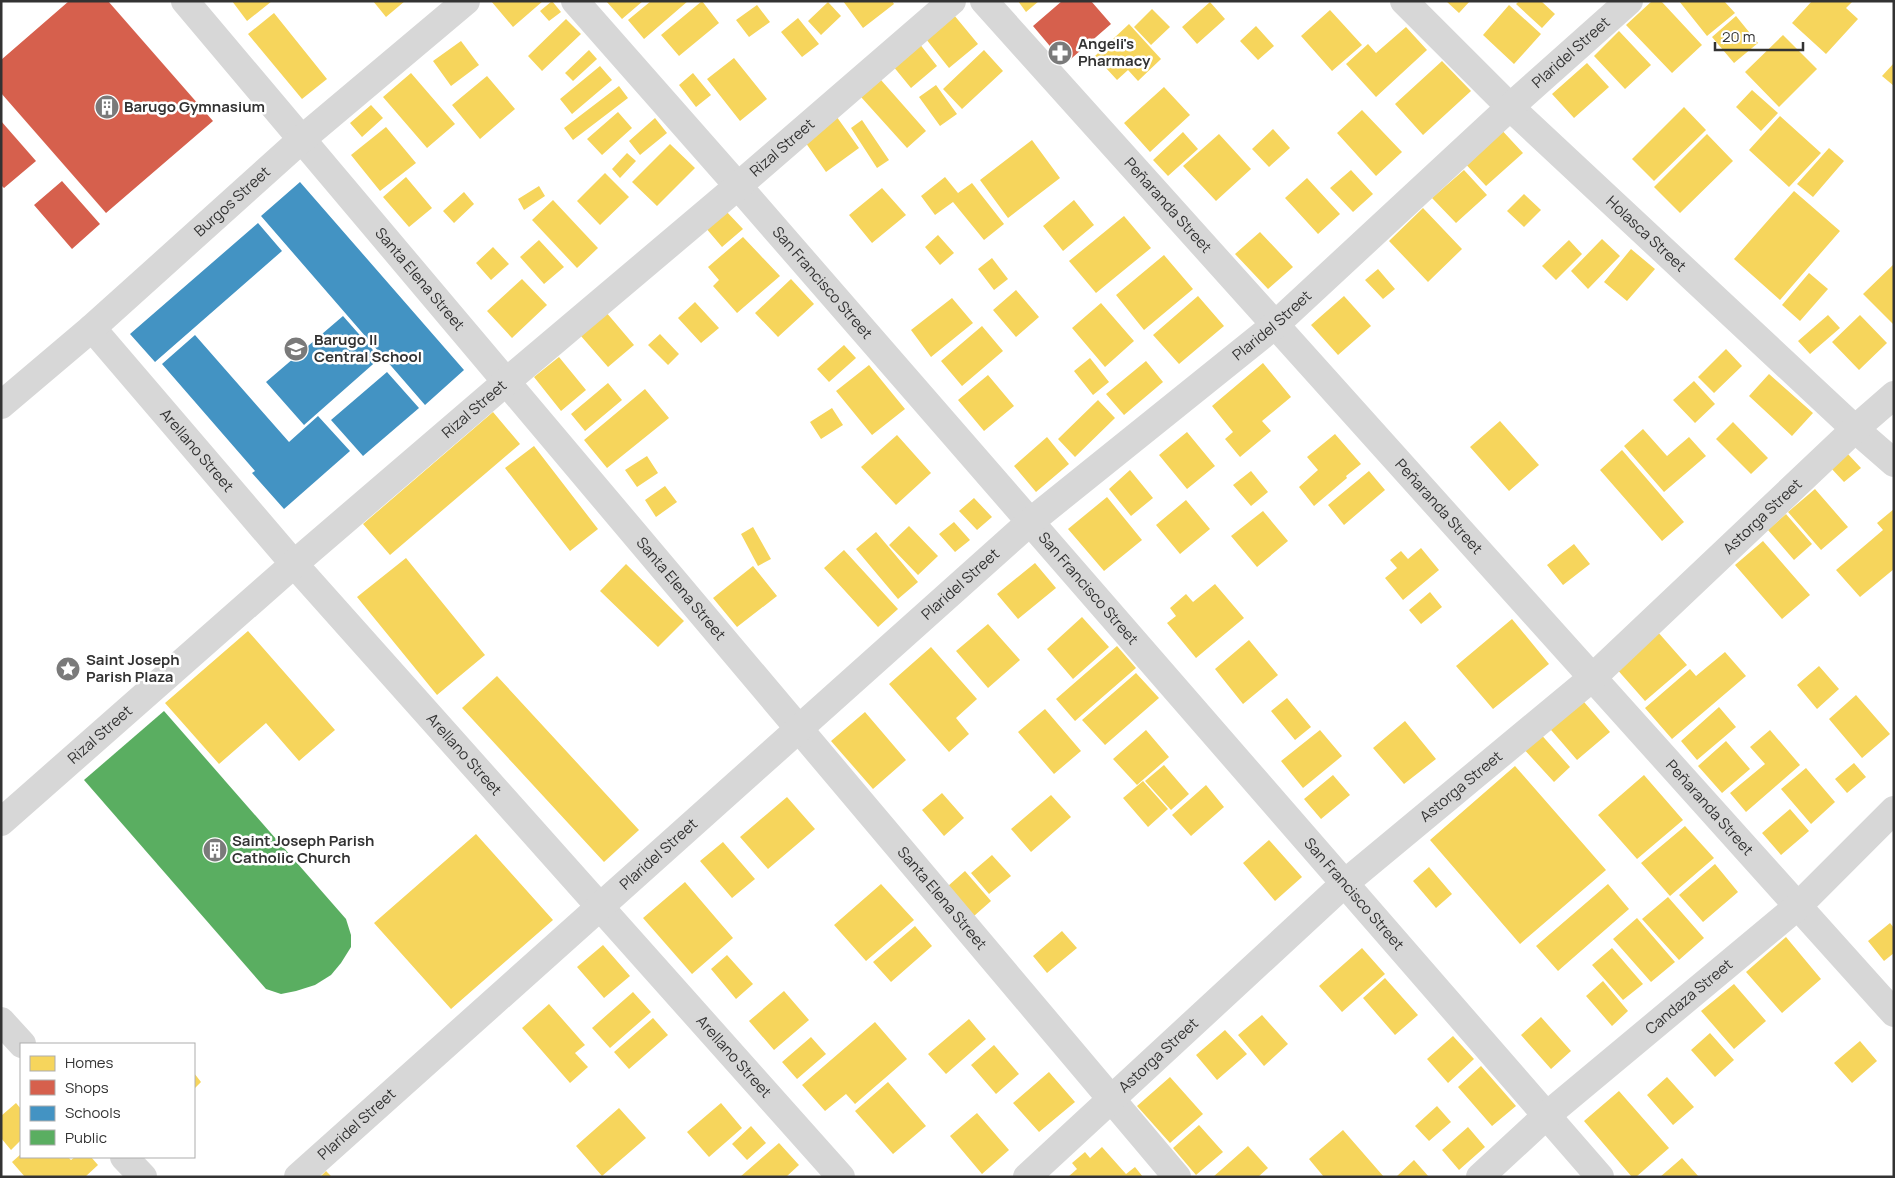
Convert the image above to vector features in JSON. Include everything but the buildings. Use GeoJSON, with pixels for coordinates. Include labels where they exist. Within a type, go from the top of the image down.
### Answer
{"type":"FeatureCollection","features":[{"type":"Feature","properties":{"kind":"street","name":"Santa Elena Street"},"geometry":{"type":"LineString","coordinates":[[185,1],[1177,1177]]}},
{"type":"Feature","properties":{"kind":"street","name":"Burgos Street"},"geometry":{"type":"LineString","coordinates":[[1,405],[92,328],[302,139],[466,1]]}},
{"type":"Feature","properties":{"kind":"street","name":"San Francisco Street"},"geometry":{"type":"LineString","coordinates":[[575,1],[1600,1177]]}},
{"type":"Feature","properties":{"kind":"street","name":"Rizal Street"},"geometry":{"type":"LineString","coordinates":[[1,822],[294,564],[952,1]]}},
{"type":"Feature","properties":{"kind":"street","name":"Peñaranda Street"},"geometry":{"type":"LineString","coordinates":[[984,1],[1894,1013]]}},
{"type":"Feature","properties":{"kind":"street","name":"Holasca Street"},"geometry":{"type":"LineString","coordinates":[[1404,1],[1510,106],[1855,429],[1894,463]]}},
{"type":"Feature","properties":{"kind":"street","name":"Plaridel Street"},"geometry":{"type":"LineString","coordinates":[[298,1177],[1030,522],[1275,325],[1510,106],[1629,1]]}},
{"type":"Feature","properties":{"kind":"street","name":"Arellano Street"},"geometry":{"type":"LineString","coordinates":[[92,328],[294,564],[841,1177]]}},
{"type":"Feature","properties":{"kind":"street","name":"Astorga Street"},"geometry":{"type":"LineString","coordinates":[[1027,1177],[1345,883],[1592,678],[1855,429],[1894,395]]}},
{"type":"Feature","properties":{"kind":"street","name":"Candaza Street"},"geometry":{"type":"LineString","coordinates":[[1480,1177],[1546,1116],[1798,906],[1894,810]]}},
{"type":"Feature","properties":{"kind":"street"},"geometry":{"type":"LineString","coordinates":[[1,1021],[21,1043]]}},
{"type":"Feature","properties":{"kind":"street"},"geometry":{"type":"LineString","coordinates":[[125,1158],[142,1177]]}},
{"type":"Feature","properties":{"kind":"place","name":"Angeli's Pharmacy"},"geometry":{"type":"Point","coordinates":[1060,53]}},
{"type":"Feature","properties":{"kind":"place","name":"Barugo Gymnasium"},"geometry":{"type":"Point","coordinates":[107,107]}},
{"type":"Feature","properties":{"kind":"place","name":"Barugo II Central School"},"geometry":{"type":"Point","coordinates":[296,349]}},
{"type":"Feature","properties":{"kind":"place","name":"Saint Joseph Parish Plaza"},"geometry":{"type":"Point","coordinates":[68,669]}},
{"type":"Feature","properties":{"kind":"place","name":"Saint Joseph Parish Catholic Church"},"geometry":{"type":"Point","coordinates":[215,850]}}]}
